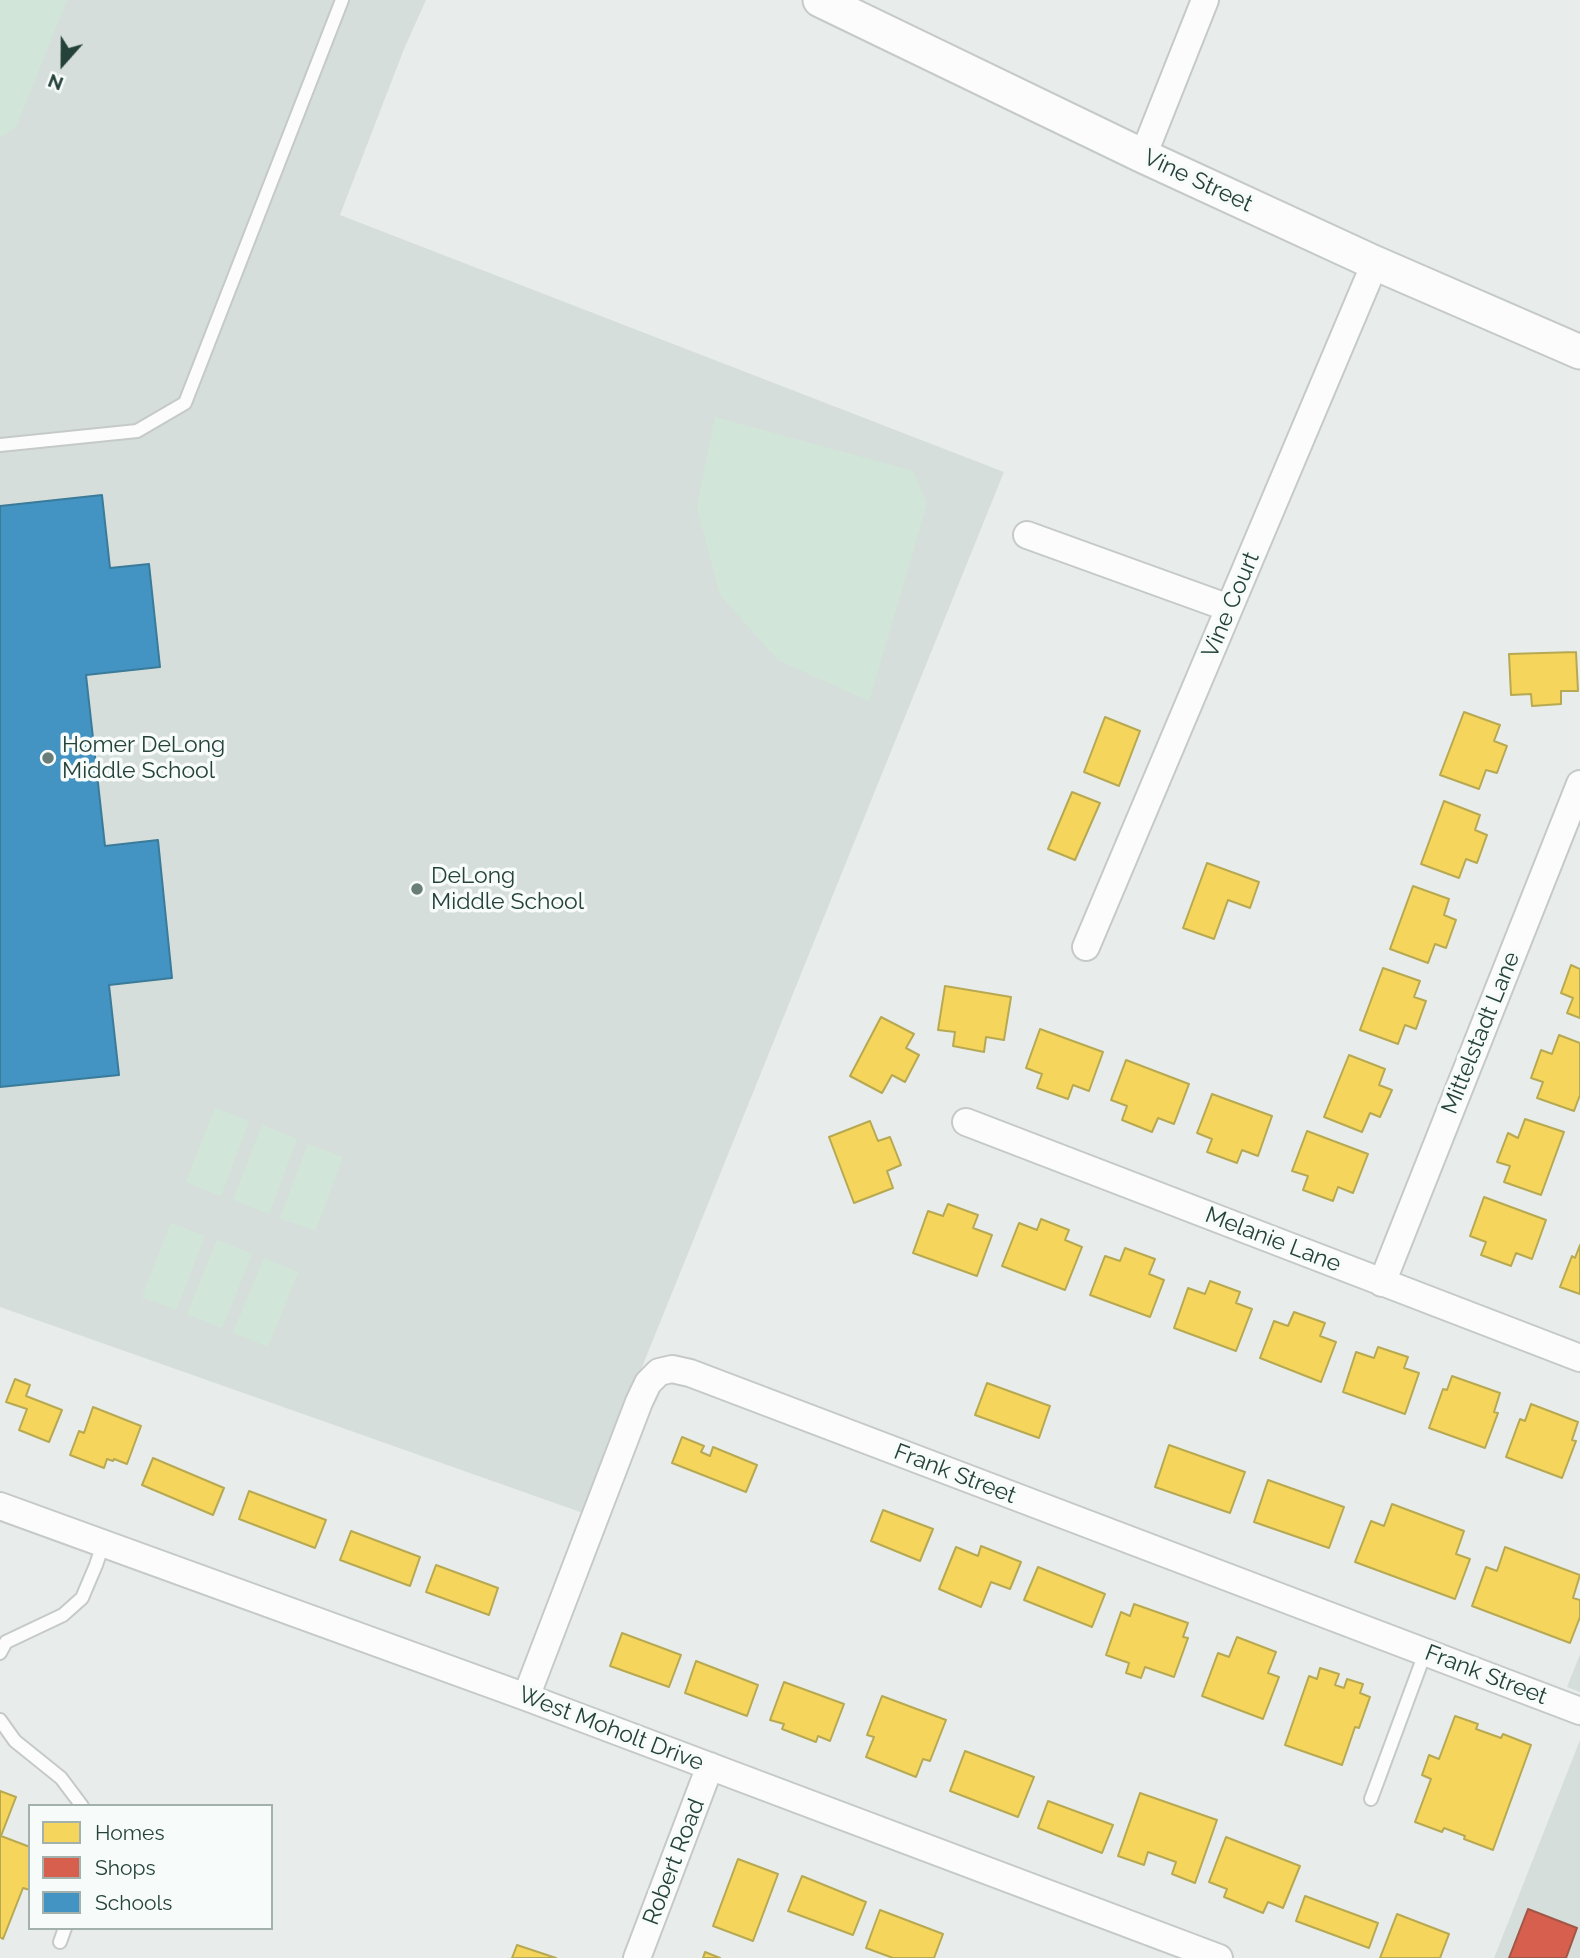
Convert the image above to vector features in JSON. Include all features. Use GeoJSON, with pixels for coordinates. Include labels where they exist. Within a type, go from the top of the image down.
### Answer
{"type":"FeatureCollection","features":[{"type":"Feature","properties":{"kind":"street","name":"Vine Street"},"geometry":{"type":"LineString","coordinates":[[820,0],[1143,156],[1376,263],[1580,352]]}},
{"type":"Feature","properties":{"kind":"street"},"geometry":{"type":"LineString","coordinates":[[1143,156],[1205,0]]}},
{"type":"Feature","properties":{"kind":"street","name":"Vine Court"},"geometry":{"type":"LineString","coordinates":[[1086,947],[1376,263]]}},
{"type":"Feature","properties":{"kind":"street"},"geometry":{"type":"LineString","coordinates":[[1027,535],[1229,608]]}},
{"type":"Feature","properties":{"kind":"street","name":"Mittelstadt Lane"},"geometry":{"type":"LineString","coordinates":[[1382,1283],[1580,784]]}},
{"type":"Feature","properties":{"kind":"street","name":"Melanie Lane"},"geometry":{"type":"LineString","coordinates":[[966,1122],[1580,1358]]}},
{"type":"Feature","properties":{"kind":"street","name":"Frank Street"},"geometry":{"type":"LineString","coordinates":[[526,1697],[639,1402],[648,1383],[659,1372],[672,1369],[690,1373],[1580,1711]]}},
{"type":"Feature","properties":{"kind":"street","name":"West Moholt Drive"},"geometry":{"type":"LineString","coordinates":[[0,1506],[526,1697],[1219,1958]]}},
{"type":"Feature","properties":{"kind":"street","name":"Robert Road"},"geometry":{"type":"LineString","coordinates":[[637,1958],[710,1766]]}},
{"type":"Feature","properties":{"kind":"lane"},"geometry":{"type":"LineString","coordinates":[[0,445],[137,431],[185,403],[342,0]]}},
{"type":"Feature","properties":{"kind":"lane"},"geometry":{"type":"LineString","coordinates":[[0,1653],[6,1642],[62,1615],[82,1598],[103,1544]]}},
{"type":"Feature","properties":{"kind":"lane"},"geometry":{"type":"LineString","coordinates":[[1371,1799],[1425,1653]]}},
{"type":"Feature","properties":{"kind":"lane"},"geometry":{"type":"LineString","coordinates":[[0,1720],[15,1741],[61,1777],[81,1804]]}},
{"type":"Feature","properties":{"kind":"lane"},"geometry":{"type":"LineString","coordinates":[[60,1942],[64,1930]]}},
{"type":"Feature","properties":{"kind":"shaded area","name":"DeLong Middle School"},"geometry":{"type":"Polygon","coordinates":[[[0,0],[426,0],[404,49],[340,215],[1004,472],[583,1513],[0,1307],[0,0]]]}},
{"type":"Feature","properties":{"kind":"shaded area"},"geometry":{"type":"Polygon","coordinates":[[[1580,1654],[1580,1692],[1567,1687],[1580,1654]]]}},
{"type":"Feature","properties":{"kind":"shaded area"},"geometry":{"type":"Polygon","coordinates":[[[1580,1740],[1580,1958],[1494,1958],[1580,1740]]]}},
{"type":"Feature","properties":{"kind":"green space"},"geometry":{"type":"Polygon","coordinates":[[[0,0],[67,0],[16,127],[0,138],[0,0]]]}},
{"type":"Feature","properties":{"kind":"green space"},"geometry":{"type":"Polygon","coordinates":[[[715,417],[913,471],[927,504],[869,701],[778,660],[720,595],[697,507],[715,417]]]}},
{"type":"Feature","properties":{"kind":"green space"},"geometry":{"type":"Polygon","coordinates":[[[215,1108],[249,1121],[221,1196],[186,1182],[215,1108]]]}},
{"type":"Feature","properties":{"kind":"green space"},"geometry":{"type":"Polygon","coordinates":[[[262,1125],[297,1139],[269,1214],[233,1200],[262,1125]]]}},
{"type":"Feature","properties":{"kind":"green space"},"geometry":{"type":"Polygon","coordinates":[[[308,1144],[343,1157],[315,1231],[280,1218],[308,1144]]]}},
{"type":"Feature","properties":{"kind":"green space"},"geometry":{"type":"Polygon","coordinates":[[[171,1223],[205,1236],[176,1310],[142,1297],[171,1223]]]}},
{"type":"Feature","properties":{"kind":"green space"},"geometry":{"type":"Polygon","coordinates":[[[217,1240],[252,1254],[222,1328],[187,1314],[217,1240]]]}},
{"type":"Feature","properties":{"kind":"green space"},"geometry":{"type":"Polygon","coordinates":[[[264,1258],[298,1272],[268,1347],[233,1333],[264,1258]]]}},
{"type":"Feature","properties":{"kind":"building: Homes"},"geometry":{"type":"Polygon","coordinates":[[[1576,652],[1578,691],[1561,691],[1561,704],[1532,706],[1531,694],[1511,695],[1509,654],[1576,652]]]}},
{"type":"Feature","properties":{"kind":"building: Homes"},"geometry":{"type":"Polygon","coordinates":[[[1464,712],[1500,725],[1494,741],[1507,746],[1497,773],[1486,770],[1479,789],[1440,775],[1464,712]]]}},
{"type":"Feature","properties":{"kind":"building: Homes"},"geometry":{"type":"Polygon","coordinates":[[[1105,717],[1140,731],[1119,786],[1084,772],[1105,717]]]}},
{"type":"Feature","properties":{"kind":"building: Homes"},"geometry":{"type":"Polygon","coordinates":[[[1072,792],[1100,803],[1075,860],[1048,849],[1072,792]]]}},
{"type":"Feature","properties":{"kind":"building: Homes"},"geometry":{"type":"Polygon","coordinates":[[[1444,801],[1480,815],[1475,830],[1487,835],[1477,863],[1466,859],[1459,878],[1421,864],[1444,801]]]}},
{"type":"Feature","properties":{"kind":"building: Homes"},"geometry":{"type":"Polygon","coordinates":[[[1207,863],[1259,882],[1250,908],[1228,900],[1214,939],[1183,928],[1207,863]]]}},
{"type":"Feature","properties":{"kind":"building: Homes"},"geometry":{"type":"Polygon","coordinates":[[[1413,886],[1449,899],[1444,915],[1456,920],[1446,948],[1435,944],[1428,963],[1390,949],[1413,886]]]}},
{"type":"Feature","properties":{"kind":"building: Homes"},"geometry":{"type":"Polygon","coordinates":[[[1571,965],[1580,969],[1580,1018],[1567,1013],[1573,998],[1561,993],[1571,965]]]}},
{"type":"Feature","properties":{"kind":"building: Homes"},"geometry":{"type":"Polygon","coordinates":[[[1383,968],[1420,981],[1414,997],[1426,1001],[1416,1029],[1405,1025],[1398,1044],[1360,1030],[1383,968]]]}},
{"type":"Feature","properties":{"kind":"building: Homes"},"geometry":{"type":"Polygon","coordinates":[[[945,986],[1011,997],[1004,1040],[986,1037],[984,1052],[953,1046],[955,1032],[938,1030],[945,986]]]}},
{"type":"Feature","properties":{"kind":"building: Homes"},"geometry":{"type":"Polygon","coordinates":[[[881,1017],[914,1034],[906,1048],[919,1055],[905,1082],[892,1075],[882,1093],[850,1076],[881,1017]]]}},
{"type":"Feature","properties":{"kind":"building: Homes"},"geometry":{"type":"Polygon","coordinates":[[[1040,1029],[1103,1052],[1089,1091],[1073,1085],[1068,1099],[1037,1088],[1042,1074],[1026,1068],[1040,1029]]]}},
{"type":"Feature","properties":{"kind":"building: Homes"},"geometry":{"type":"Polygon","coordinates":[[[1559,1035],[1580,1043],[1580,1095],[1574,1111],[1537,1098],[1543,1082],[1531,1078],[1541,1050],[1552,1054],[1559,1035]]]}},
{"type":"Feature","properties":{"kind":"building: Homes"},"geometry":{"type":"Polygon","coordinates":[[[1349,1055],[1385,1069],[1379,1085],[1392,1090],[1380,1117],[1370,1113],[1362,1132],[1324,1117],[1349,1055]]]}},
{"type":"Feature","properties":{"kind":"building: Homes"},"geometry":{"type":"Polygon","coordinates":[[[1126,1060],[1189,1084],[1174,1124],[1158,1118],[1152,1132],[1122,1120],[1127,1106],[1111,1100],[1126,1060]]]}},
{"type":"Feature","properties":{"kind":"building: Homes"},"geometry":{"type":"Polygon","coordinates":[[[1212,1094],[1272,1116],[1258,1156],[1242,1150],[1237,1163],[1207,1152],[1212,1139],[1197,1133],[1212,1094]]]}},
{"type":"Feature","properties":{"kind":"building: Homes"},"geometry":{"type":"Polygon","coordinates":[[[1525,1119],[1564,1132],[1541,1195],[1504,1182],[1510,1166],[1497,1162],[1508,1133],[1518,1138],[1525,1119]]]}},
{"type":"Feature","properties":{"kind":"building: Homes"},"geometry":{"type":"Polygon","coordinates":[[[870,1121],[878,1141],[890,1137],[901,1165],[887,1171],[893,1188],[854,1203],[829,1137],[870,1121]]]}},
{"type":"Feature","properties":{"kind":"building: Homes"},"geometry":{"type":"Polygon","coordinates":[[[1307,1131],[1368,1154],[1353,1193],[1338,1187],[1333,1201],[1303,1190],[1308,1176],[1292,1171],[1307,1131]]]}},
{"type":"Feature","properties":{"kind":"building: Homes"},"geometry":{"type":"Polygon","coordinates":[[[1484,1197],[1546,1220],[1532,1259],[1516,1253],[1511,1266],[1481,1255],[1486,1242],[1470,1236],[1484,1197]]]}},
{"type":"Feature","properties":{"kind":"building: Homes"},"geometry":{"type":"Polygon","coordinates":[[[948,1204],[978,1215],[973,1228],[992,1235],[977,1276],[913,1253],[928,1211],[943,1216],[948,1204]]]}},
{"type":"Feature","properties":{"kind":"building: Homes"},"geometry":{"type":"Polygon","coordinates":[[[1041,1219],[1069,1230],[1065,1240],[1082,1247],[1065,1290],[1002,1266],[1019,1223],[1037,1230],[1041,1219]]]}},
{"type":"Feature","properties":{"kind":"building: Homes"},"geometry":{"type":"Polygon","coordinates":[[[1580,1245],[1580,1294],[1560,1287],[1572,1256],[1575,1258],[1580,1245]]]}},
{"type":"Feature","properties":{"kind":"building: Homes"},"geometry":{"type":"Polygon","coordinates":[[[1125,1248],[1155,1259],[1149,1274],[1164,1280],[1150,1317],[1090,1295],[1105,1256],[1120,1261],[1125,1248]]]}},
{"type":"Feature","properties":{"kind":"building: Homes"},"geometry":{"type":"Polygon","coordinates":[[[1210,1281],[1240,1292],[1236,1303],[1252,1309],[1236,1351],[1174,1328],[1188,1288],[1205,1294],[1210,1281]]]}},
{"type":"Feature","properties":{"kind":"building: Homes"},"geometry":{"type":"Polygon","coordinates":[[[1294,1312],[1325,1323],[1320,1336],[1336,1342],[1321,1382],[1260,1358],[1274,1321],[1288,1326],[1294,1312]]]}},
{"type":"Feature","properties":{"kind":"building: Homes"},"geometry":{"type":"Polygon","coordinates":[[[1378,1347],[1408,1357],[1404,1368],[1419,1373],[1405,1414],[1343,1392],[1356,1352],[1374,1358],[1378,1347]]]}},
{"type":"Feature","properties":{"kind":"building: Homes"},"geometry":{"type":"Polygon","coordinates":[[[1452,1376],[1500,1393],[1494,1412],[1498,1413],[1485,1448],[1429,1428],[1443,1389],[1447,1390],[1452,1376]]]}},
{"type":"Feature","properties":{"kind":"building: Homes"},"geometry":{"type":"Polygon","coordinates":[[[15,1379],[30,1385],[26,1396],[62,1410],[49,1442],[19,1430],[27,1409],[6,1402],[15,1379]]]}},
{"type":"Feature","properties":{"kind":"building: Homes"},"geometry":{"type":"Polygon","coordinates":[[[987,1383],[1050,1406],[1039,1438],[975,1415],[987,1383]]]}},
{"type":"Feature","properties":{"kind":"building: Homes"},"geometry":{"type":"Polygon","coordinates":[[[1531,1404],[1578,1422],[1572,1440],[1576,1441],[1562,1478],[1506,1457],[1520,1419],[1525,1421],[1531,1404]]]}},
{"type":"Feature","properties":{"kind":"building: Homes"},"geometry":{"type":"Polygon","coordinates":[[[93,1407],[141,1426],[127,1464],[107,1459],[104,1468],[70,1455],[79,1431],[84,1433],[93,1407]]]}},
{"type":"Feature","properties":{"kind":"building: Homes"},"geometry":{"type":"Polygon","coordinates":[[[682,1437],[704,1446],[701,1452],[710,1456],[713,1447],[757,1465],[746,1492],[672,1463],[682,1437]]]}},
{"type":"Feature","properties":{"kind":"building: Homes"},"geometry":{"type":"Polygon","coordinates":[[[1169,1445],[1245,1472],[1230,1513],[1155,1487],[1169,1445]]]}},
{"type":"Feature","properties":{"kind":"building: Homes"},"geometry":{"type":"Polygon","coordinates":[[[153,1458],[224,1488],[213,1515],[142,1485],[153,1458]]]}},
{"type":"Feature","properties":{"kind":"building: Homes"},"geometry":{"type":"Polygon","coordinates":[[[1268,1480],[1344,1507],[1329,1548],[1254,1522],[1268,1480]]]}},
{"type":"Feature","properties":{"kind":"building: Homes"},"geometry":{"type":"Polygon","coordinates":[[[249,1491],[326,1520],[315,1548],[239,1519],[249,1491]]]}},
{"type":"Feature","properties":{"kind":"building: Homes"},"geometry":{"type":"Polygon","coordinates":[[[1392,1504],[1464,1531],[1456,1554],[1470,1559],[1455,1599],[1355,1562],[1371,1521],[1384,1526],[1392,1504]]]}},
{"type":"Feature","properties":{"kind":"building: Homes"},"geometry":{"type":"Polygon","coordinates":[[[883,1510],[933,1529],[920,1561],[871,1541],[883,1510]]]}},
{"type":"Feature","properties":{"kind":"building: Homes"},"geometry":{"type":"Polygon","coordinates":[[[351,1531],[420,1557],[410,1586],[340,1560],[351,1531]]]}},
{"type":"Feature","properties":{"kind":"building: Homes"},"geometry":{"type":"Polygon","coordinates":[[[981,1546],[1021,1562],[1010,1589],[991,1582],[981,1607],[939,1589],[956,1547],[978,1556],[981,1546]]]}},
{"type":"Feature","properties":{"kind":"building: Homes"},"geometry":{"type":"Polygon","coordinates":[[[1505,1547],[1580,1575],[1573,1598],[1580,1600],[1580,1617],[1570,1643],[1472,1606],[1486,1567],[1497,1571],[1505,1547]]]}},
{"type":"Feature","properties":{"kind":"building: Homes"},"geometry":{"type":"Polygon","coordinates":[[[436,1565],[498,1588],[489,1615],[426,1592],[436,1565]]]}},
{"type":"Feature","properties":{"kind":"building: Homes"},"geometry":{"type":"Polygon","coordinates":[[[1038,1567],[1105,1594],[1092,1627],[1024,1600],[1038,1567]]]}},
{"type":"Feature","properties":{"kind":"building: Homes"},"geometry":{"type":"Polygon","coordinates":[[[1134,1604],[1188,1623],[1183,1637],[1188,1638],[1174,1677],[1145,1667],[1141,1678],[1126,1673],[1129,1663],[1106,1655],[1121,1612],[1130,1616],[1134,1604]]]}},
{"type":"Feature","properties":{"kind":"building: Homes"},"geometry":{"type":"Polygon","coordinates":[[[622,1633],[681,1655],[669,1687],[610,1666],[622,1633]]]}},
{"type":"Feature","properties":{"kind":"building: Homes"},"geometry":{"type":"Polygon","coordinates":[[[1237,1637],[1276,1652],[1268,1673],[1279,1677],[1263,1719],[1202,1696],[1218,1653],[1229,1657],[1237,1637]]]}},
{"type":"Feature","properties":{"kind":"building: Homes"},"geometry":{"type":"Polygon","coordinates":[[[696,1661],[758,1685],[747,1716],[685,1693],[696,1661]]]}},
{"type":"Feature","properties":{"kind":"building: Homes"},"geometry":{"type":"Polygon","coordinates":[[[1320,1668],[1339,1674],[1335,1685],[1344,1688],[1347,1679],[1363,1684],[1360,1693],[1370,1697],[1359,1728],[1355,1727],[1342,1765],[1285,1745],[1309,1676],[1317,1679],[1320,1668]]]}},
{"type":"Feature","properties":{"kind":"building: Homes"},"geometry":{"type":"Polygon","coordinates":[[[784,1682],[844,1704],[830,1741],[818,1736],[816,1742],[782,1729],[784,1724],[770,1720],[784,1682]]]}},
{"type":"Feature","properties":{"kind":"building: Homes"},"geometry":{"type":"Polygon","coordinates":[[[882,1696],[946,1720],[930,1761],[923,1759],[916,1777],[866,1757],[874,1737],[867,1735],[882,1696]]]}},
{"type":"Feature","properties":{"kind":"building: Homes"},"geometry":{"type":"Polygon","coordinates":[[[1455,1716],[1478,1724],[1476,1729],[1501,1738],[1503,1734],[1531,1745],[1493,1850],[1444,1828],[1442,1832],[1415,1822],[1431,1779],[1422,1775],[1429,1755],[1439,1759],[1455,1716]]]}},
{"type":"Feature","properties":{"kind":"building: Homes"},"geometry":{"type":"Polygon","coordinates":[[[965,1751],[1034,1777],[1018,1817],[950,1791],[965,1751]]]}},
{"type":"Feature","properties":{"kind":"building: Homes"},"geometry":{"type":"Polygon","coordinates":[[[0,1791],[16,1797],[1,1836],[28,1846],[28,1889],[23,1888],[3,1939],[0,1937],[0,1791]]]}},
{"type":"Feature","properties":{"kind":"building: Homes"},"geometry":{"type":"Polygon","coordinates":[[[1140,1793],[1217,1820],[1195,1883],[1172,1874],[1176,1862],[1148,1852],[1144,1865],[1118,1856],[1140,1793]]]}},
{"type":"Feature","properties":{"kind":"building: Homes"},"geometry":{"type":"Polygon","coordinates":[[[1048,1801],[1113,1825],[1102,1853],[1038,1828],[1048,1801]]]}},
{"type":"Feature","properties":{"kind":"building: Homes"},"geometry":{"type":"Polygon","coordinates":[[[1226,1837],[1300,1866],[1283,1908],[1268,1902],[1263,1913],[1224,1897],[1227,1889],[1209,1882],[1226,1837]]]}},
{"type":"Feature","properties":{"kind":"building: Homes"},"geometry":{"type":"Polygon","coordinates":[[[738,1859],[778,1874],[753,1941],[713,1926],[738,1859]]]}},
{"type":"Feature","properties":{"kind":"building: Homes"},"geometry":{"type":"Polygon","coordinates":[[[802,1876],[866,1902],[853,1935],[788,1911],[802,1876]]]}},
{"type":"Feature","properties":{"kind":"building: Homes"},"geometry":{"type":"Polygon","coordinates":[[[1305,1896],[1378,1923],[1369,1948],[1296,1921],[1305,1896]]]}},
{"type":"Feature","properties":{"kind":"building: Homes"},"geometry":{"type":"Polygon","coordinates":[[[880,1910],[943,1934],[934,1958],[893,1958],[866,1948],[880,1910]]]}},
{"type":"Feature","properties":{"kind":"building: Homes"},"geometry":{"type":"Polygon","coordinates":[[[1397,1914],[1449,1934],[1440,1958],[1380,1958],[1397,1914]]]}},
{"type":"Feature","properties":{"kind":"building: Homes"},"geometry":{"type":"Polygon","coordinates":[[[517,1945],[556,1958],[512,1958],[517,1945]]]}},
{"type":"Feature","properties":{"kind":"building: Homes"},"geometry":{"type":"Polygon","coordinates":[[[705,1952],[720,1958],[703,1958],[705,1952]]]}},
{"type":"Feature","properties":{"kind":"building: Shops"},"geometry":{"type":"Polygon","coordinates":[[[1528,1909],[1577,1928],[1566,1958],[1509,1958],[1528,1909]]]}},
{"type":"Feature","properties":{"kind":"building: Schools","name":"Homer DeLong Middle School"},"geometry":{"type":"Polygon","coordinates":[[[102,495],[110,568],[149,564],[160,667],[86,675],[105,846],[158,840],[172,978],[109,985],[119,1075],[0,1087],[0,506],[102,495]]]}},
{"type":"Feature","properties":{"kind":"place","name":"Homer DeLong Middle School"},"geometry":{"type":"Point","coordinates":[48,758]}},
{"type":"Feature","properties":{"kind":"place","name":"DeLong Middle School"},"geometry":{"type":"Point","coordinates":[417,889]}}]}
